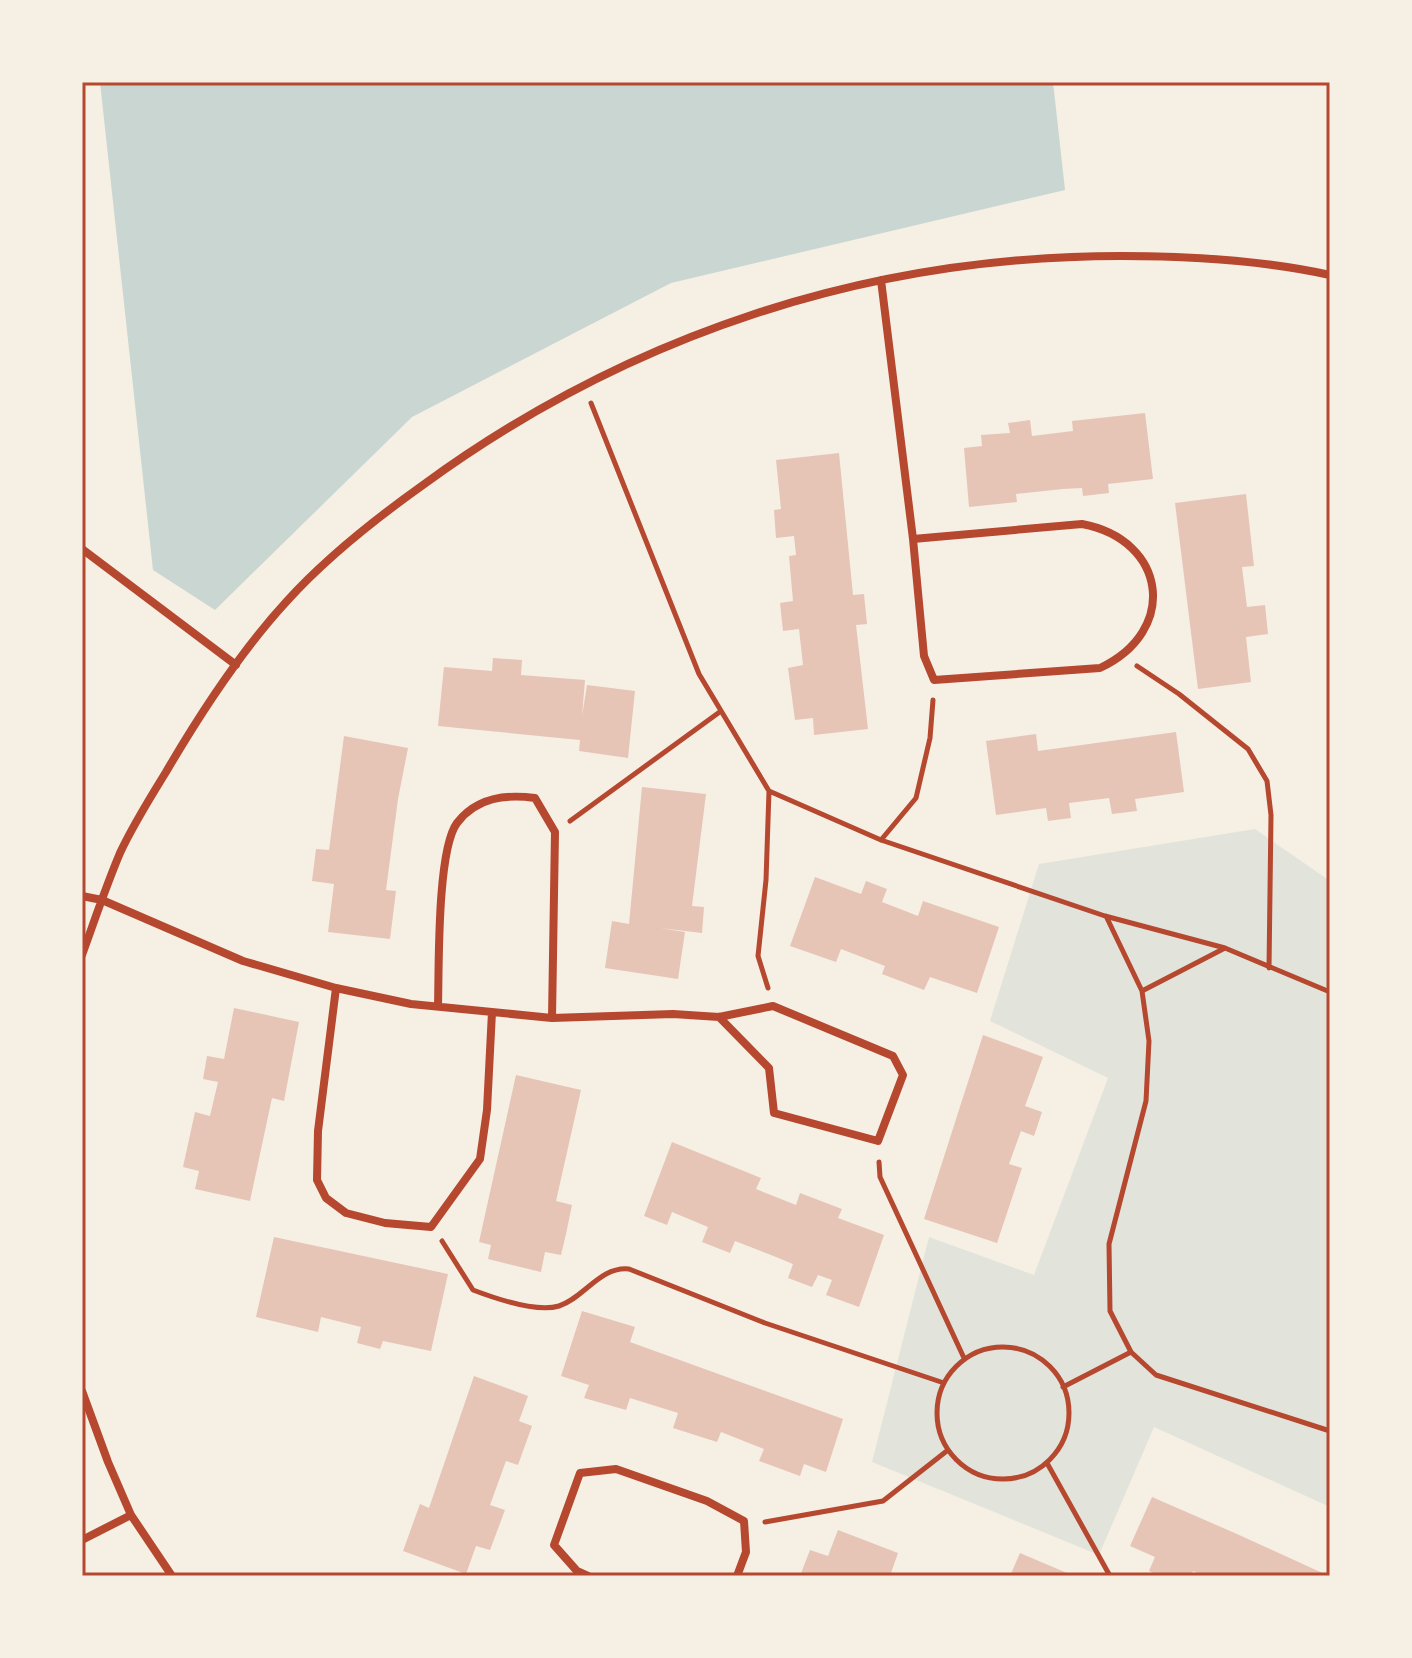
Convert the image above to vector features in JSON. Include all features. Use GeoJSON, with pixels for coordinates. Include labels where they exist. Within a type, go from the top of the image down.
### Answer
{"type":"FeatureCollection","features":[{"type":"Feature","properties":{"kind":"street"},"geometry":{"type":"LineString","coordinates":[[82,955],[121,853],[145,806],[206,704],[288,600],[378,517],[478,445],[583,383],[696,333],[812,295],[932,269],[1054,256],[1177,256],[1299,268],[1330,275]]}},
{"type":"Feature","properties":{"kind":"street"},"geometry":{"type":"LineString","coordinates":[[881,280],[924,656],[934,680],[1100,668],[1121,658],[1137,643],[1149,623],[1153,600],[1150,577],[1140,556],[1124,539],[1104,528],[1082,524],[913,539]]}},
{"type":"Feature","properties":{"kind":"street"},"geometry":{"type":"LineString","coordinates":[[82,549],[236,665]]}},
{"type":"Feature","properties":{"kind":"street"},"geometry":{"type":"LineString","coordinates":[[438,1006],[443,865],[456,824],[481,803],[508,794],[535,798],[555,832],[552,1018]]}},
{"type":"Feature","properties":{"kind":"street"},"geometry":{"type":"LineString","coordinates":[[82,896],[102,900],[243,961],[336,988],[411,1004],[552,1018],[673,1014],[719,1017],[773,1006],[893,1056],[903,1075],[878,1141],[774,1113],[769,1068],[719,1017]]}},
{"type":"Feature","properties":{"kind":"street"},"geometry":{"type":"LineString","coordinates":[[336,988],[318,1131],[317,1180],[326,1198],[346,1213],[385,1223],[431,1227],[480,1159],[487,1110],[492,1012]]}},
{"type":"Feature","properties":{"kind":"street"},"geometry":{"type":"LineString","coordinates":[[82,1391],[131,1515],[172,1576]]}},
{"type":"Feature","properties":{"kind":"street"},"geometry":{"type":"LineString","coordinates":[[588,1576],[577,1571],[554,1545],[580,1473],[616,1469],[707,1501],[744,1521],[746,1552],[737,1576]]}},
{"type":"Feature","properties":{"kind":"street"},"geometry":{"type":"LineString","coordinates":[[82,1540],[131,1515]]}},
{"type":"Feature","properties":{"kind":"path"},"geometry":{"type":"LineString","coordinates":[[583,383],[699,674],[769,791],[766,880],[758,956],[773,1006]]}},
{"type":"Feature","properties":{"kind":"path"},"geometry":{"type":"LineString","coordinates":[[1121,658],[1150,673],[1248,749],[1267,781],[1271,815],[1269,968]]}},
{"type":"Feature","properties":{"kind":"path"},"geometry":{"type":"LineString","coordinates":[[881,840],[916,798],[930,738],[934,680]]}},
{"type":"Feature","properties":{"kind":"path"},"geometry":{"type":"LineString","coordinates":[[555,832],[721,711]]}},
{"type":"Feature","properties":{"kind":"path"},"geometry":{"type":"LineString","coordinates":[[769,791],[881,840],[1105,916],[1225,948],[1330,992]]}},
{"type":"Feature","properties":{"kind":"path"},"geometry":{"type":"LineString","coordinates":[[1105,916],[1142,991],[1149,1041],[1146,1101],[1109,1244],[1110,1311],[1131,1352],[1156,1375],[1330,1431]]}},
{"type":"Feature","properties":{"kind":"path"},"geometry":{"type":"LineString","coordinates":[[1142,991],[1225,948]]}},
{"type":"Feature","properties":{"kind":"path"},"geometry":{"type":"LineString","coordinates":[[878,1141],[880,1177],[964,1358]]}},
{"type":"Feature","properties":{"kind":"path"},"geometry":{"type":"LineString","coordinates":[[431,1227],[473,1290],[498,1299],[546,1308],[560,1306],[607,1274],[619,1268],[629,1269],[765,1323],[944,1383]]}},
{"type":"Feature","properties":{"kind":"path"},"geometry":{"type":"LineString","coordinates":[[1007,1346],[1028,1351],[1047,1363],[1069,1402],[1068,1424],[1061,1445],[1047,1463],[1029,1474],[1008,1480],[986,1478],[966,1469],[940,1436],[936,1414],[944,1383],[964,1358],[985,1349],[1007,1346]]}},
{"type":"Feature","properties":{"kind":"path"},"geometry":{"type":"LineString","coordinates":[[1063,1387],[1131,1352]]}},
{"type":"Feature","properties":{"kind":"path"},"geometry":{"type":"LineString","coordinates":[[744,1526],[883,1501],[948,1450]]}},
{"type":"Feature","properties":{"kind":"path"},"geometry":{"type":"LineString","coordinates":[[1047,1463],[1110,1576]]}},
{"type":"Feature","properties":{"kind":"shaded area"},"geometry":{"type":"Polygon","coordinates":[[[100,82],[1053,82],[1065,190],[671,283],[412,417],[215,610],[153,570],[100,82]]]}},
{"type":"Feature","properties":{"kind":"shaded area"},"geometry":{"type":"Polygon","coordinates":[[[1255,829],[1330,881],[1330,1507],[1154,1427],[1099,1555],[872,1462],[929,1237],[1034,1275],[1108,1078],[990,1021],[1039,864],[1255,829]]]}},
{"type":"Feature","properties":{"kind":"building"},"geometry":{"type":"Polygon","coordinates":[[[1145,413],[1153,479],[1108,484],[1109,493],[1083,496],[1082,488],[1063,489],[1016,494],[1017,502],[969,507],[964,448],[982,446],[981,435],[1010,433],[1008,423],[1030,420],[1032,436],[1073,431],[1072,421],[1145,413]]]}},
{"type":"Feature","properties":{"kind":"building"},"geometry":{"type":"Polygon","coordinates":[[[839,453],[853,595],[864,594],[867,624],[856,625],[868,729],[814,735],[813,718],[795,720],[788,668],[803,665],[799,629],[783,631],[780,603],[793,601],[789,556],[796,555],[794,536],[776,538],[774,510],[781,509],[776,460],[839,453]]]}},
{"type":"Feature","properties":{"kind":"building"},"geometry":{"type":"Polygon","coordinates":[[[1246,494],[1254,566],[1242,567],[1247,607],[1265,605],[1268,634],[1246,637],[1251,682],[1198,689],[1175,503],[1246,494]]]}},
{"type":"Feature","properties":{"kind":"building"},"geometry":{"type":"Polygon","coordinates":[[[493,658],[522,660],[521,675],[585,680],[582,716],[587,685],[635,691],[628,758],[579,751],[580,740],[438,726],[444,667],[492,671],[493,658]]]}},
{"type":"Feature","properties":{"kind":"building"},"geometry":{"type":"Polygon","coordinates":[[[1176,732],[1184,792],[1135,799],[1137,811],[1112,814],[1109,798],[1069,803],[1071,818],[1048,821],[1046,808],[996,815],[986,741],[1036,734],[1038,751],[1176,732]]]}},
{"type":"Feature","properties":{"kind":"building"},"geometry":{"type":"Polygon","coordinates":[[[344,736],[408,748],[386,890],[396,891],[390,939],[328,932],[334,884],[312,881],[316,849],[329,850],[344,736]]]}},
{"type":"Feature","properties":{"kind":"building"},"geometry":{"type":"Polygon","coordinates":[[[642,787],[706,794],[692,906],[704,907],[702,933],[660,928],[685,932],[678,979],[605,968],[612,921],[629,924],[642,787]]]}},
{"type":"Feature","properties":{"kind":"building"},"geometry":{"type":"Polygon","coordinates":[[[815,877],[861,894],[866,881],[887,889],[882,902],[918,916],[923,901],[999,927],[977,993],[930,977],[924,990],[882,974],[885,966],[841,949],[836,962],[790,946],[815,877]]]}},
{"type":"Feature","properties":{"kind":"building"},"geometry":{"type":"Polygon","coordinates":[[[234,1008],[299,1022],[284,1101],[272,1098],[250,1201],[195,1189],[199,1171],[183,1167],[195,1112],[210,1116],[218,1082],[203,1079],[207,1056],[224,1059],[234,1008]]]}},
{"type":"Feature","properties":{"kind":"building"},"geometry":{"type":"Polygon","coordinates":[[[983,1035],[1043,1057],[1025,1106],[1042,1112],[1034,1136],[1021,1131],[1009,1164],[1022,1168],[997,1243],[924,1219],[983,1035]]]}},
{"type":"Feature","properties":{"kind":"building"},"geometry":{"type":"Polygon","coordinates":[[[516,1075],[581,1090],[556,1201],[572,1205],[566,1234],[561,1255],[545,1252],[541,1272],[488,1259],[491,1245],[479,1242],[516,1075]]]}},
{"type":"Feature","properties":{"kind":"building"},"geometry":{"type":"Polygon","coordinates":[[[672,1142],[761,1178],[756,1189],[796,1205],[800,1193],[842,1209],[838,1218],[884,1235],[859,1307],[826,1295],[832,1280],[818,1275],[812,1287],[788,1278],[793,1264],[776,1257],[735,1241],[730,1253],[702,1242],[708,1227],[672,1212],[667,1225],[644,1216],[672,1142]]]}},
{"type":"Feature","properties":{"kind":"building"},"geometry":{"type":"Polygon","coordinates":[[[274,1237],[448,1274],[431,1351],[383,1341],[380,1349],[357,1343],[361,1327],[321,1317],[318,1332],[256,1317],[274,1237]]]}},
{"type":"Feature","properties":{"kind":"building"},"geometry":{"type":"Polygon","coordinates":[[[582,1311],[635,1327],[630,1342],[843,1419],[826,1472],[804,1464],[800,1476],[759,1461],[764,1449],[721,1432],[717,1442],[673,1428],[678,1413],[630,1398],[626,1410],[584,1398],[589,1385],[561,1376],[582,1311]]]}},
{"type":"Feature","properties":{"kind":"building"},"geometry":{"type":"Polygon","coordinates":[[[474,1376],[528,1396],[519,1421],[532,1426],[518,1465],[506,1461],[490,1505],[505,1510],[490,1550],[476,1546],[466,1574],[403,1551],[420,1504],[429,1508],[474,1376]]]}},
{"type":"Feature","properties":{"kind":"building"},"geometry":{"type":"Polygon","coordinates":[[[1152,1497],[1329,1576],[1203,1576],[1193,1571],[1191,1576],[1160,1576],[1149,1571],[1155,1557],[1130,1546],[1152,1497]]]}},
{"type":"Feature","properties":{"kind":"building"},"geometry":{"type":"Polygon","coordinates":[[[838,1530],[898,1553],[890,1576],[800,1576],[810,1550],[828,1556],[838,1530]]]}},
{"type":"Feature","properties":{"kind":"building"},"geometry":{"type":"Polygon","coordinates":[[[1020,1553],[1074,1576],[1010,1576],[1020,1553]]]}}]}
